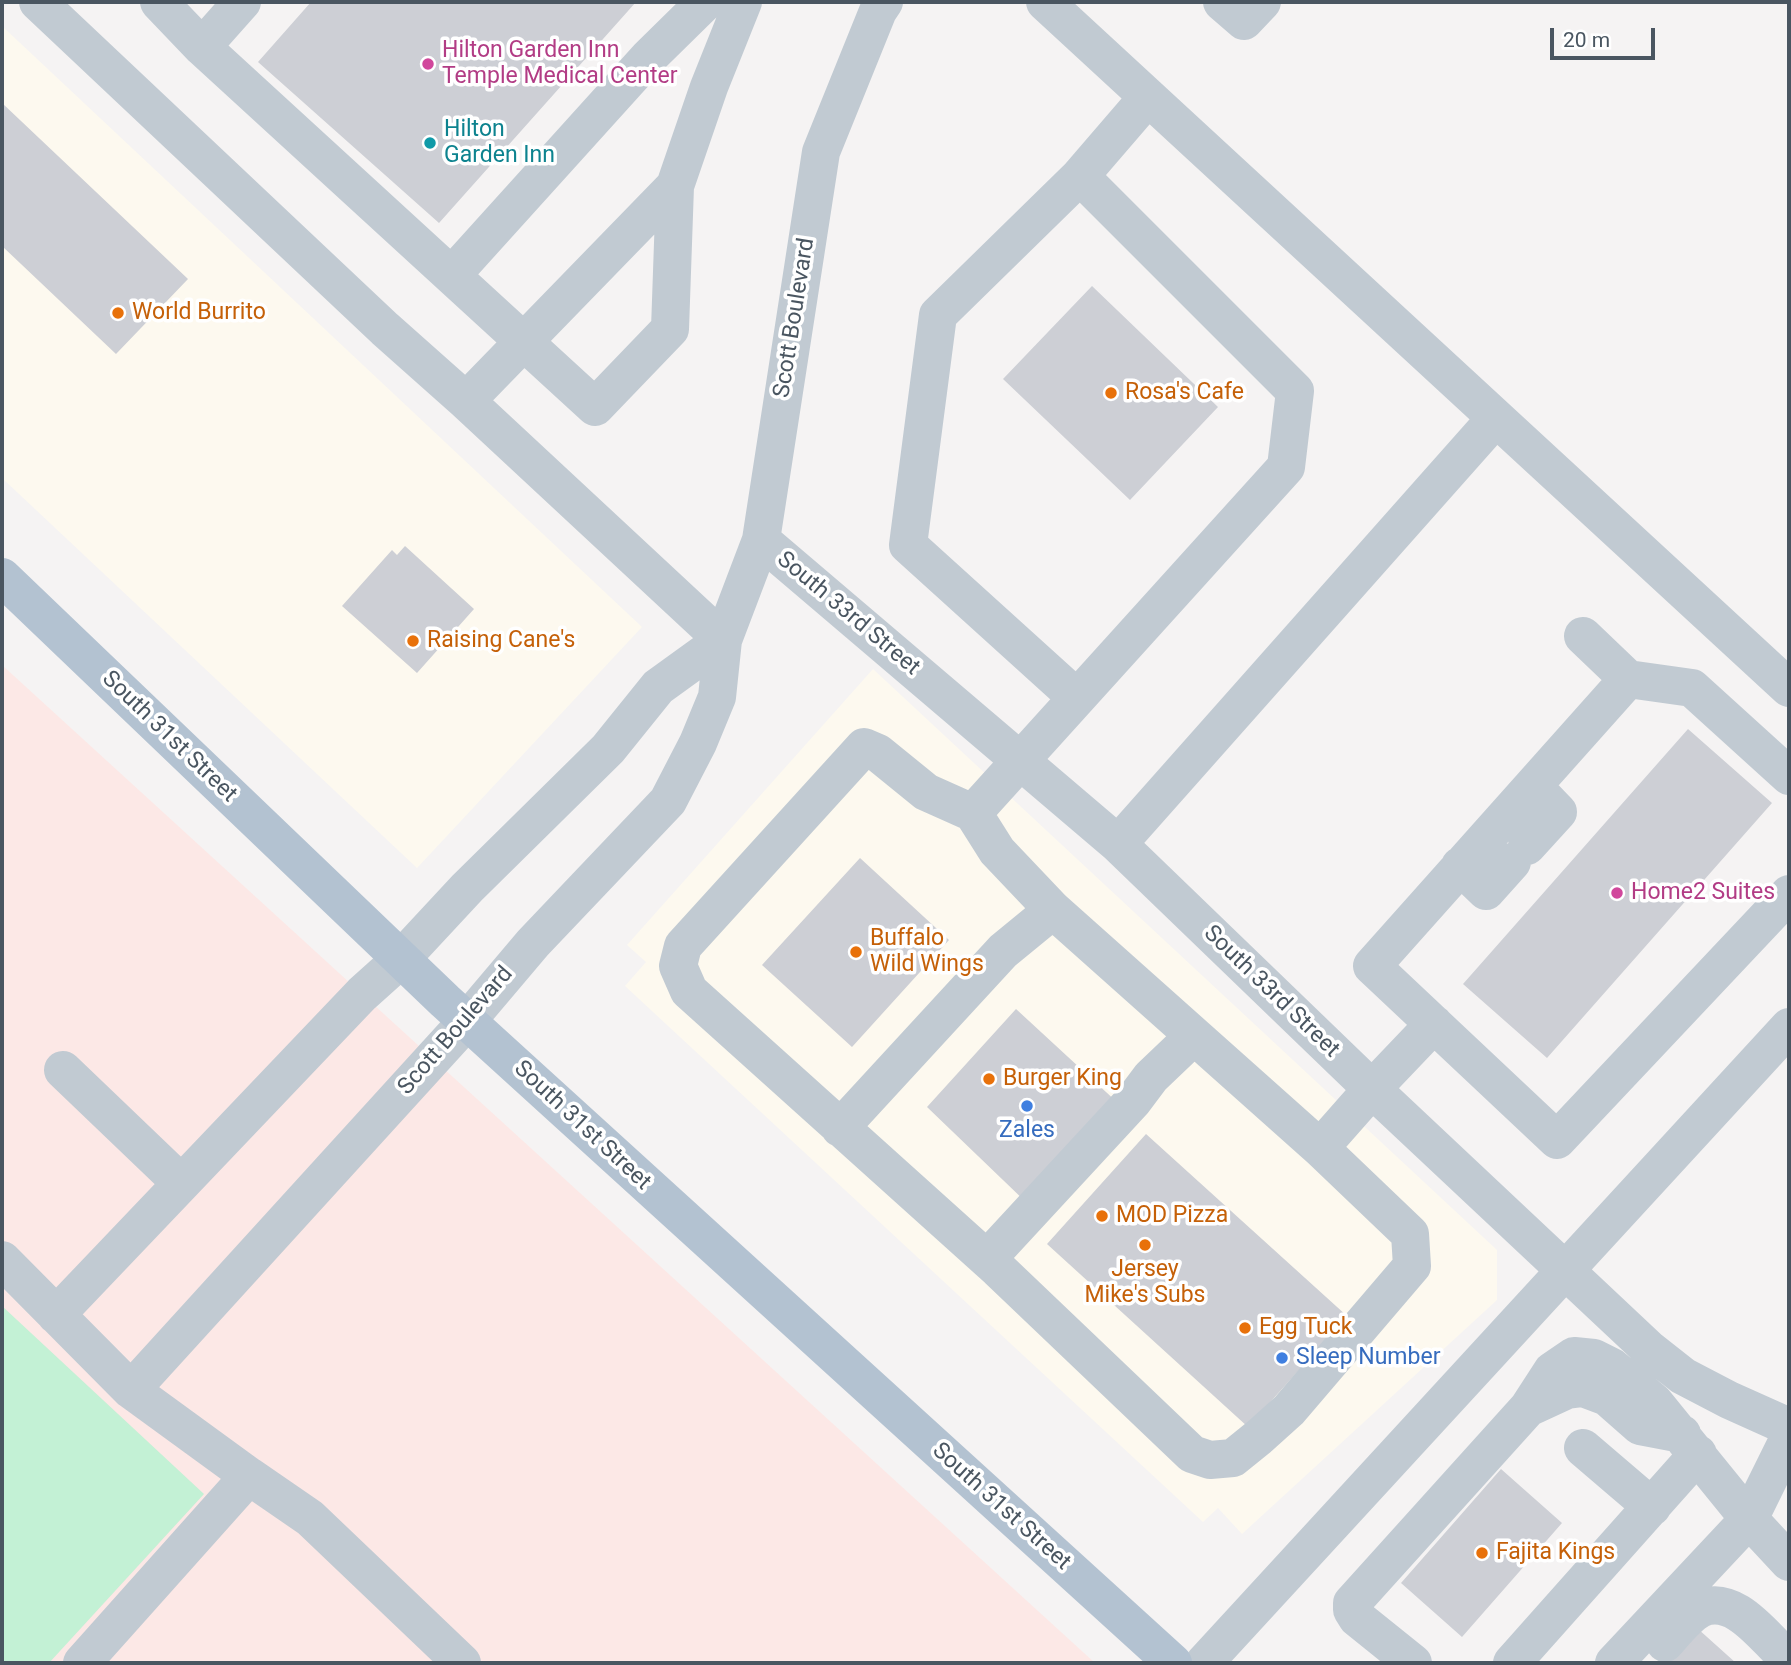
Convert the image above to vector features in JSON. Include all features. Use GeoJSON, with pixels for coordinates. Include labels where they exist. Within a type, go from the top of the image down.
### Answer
{"type":"FeatureCollection","features":[{"type":"Feature","properties":{"kind":"main road","name":"South 31st Street"},"geometry":{"type":"LineString","coordinates":[[2,577],[467,1021],[1173,1663]]}},
{"type":"Feature","properties":{"kind":"street"},"geometry":{"type":"LineString","coordinates":[[38,2],[384,329],[466,401],[723,640],[658,687],[608,749],[467,888],[401,959],[362,994],[56,1315]]}},
{"type":"Feature","properties":{"kind":"street"},"geometry":{"type":"LineString","coordinates":[[159,2],[202,47],[595,407],[670,329],[675,186],[709,87],[743,2]]}},
{"type":"Feature","properties":{"kind":"street"},"geometry":{"type":"LineString","coordinates":[[202,47],[242,2]]}},
{"type":"Feature","properties":{"kind":"street"},"geometry":{"type":"LineString","coordinates":[[452,275],[649,57],[705,2]]}},
{"type":"Feature","properties":{"kind":"street","name":"Scott Boulevard"},"geometry":{"type":"LineString","coordinates":[[131,1390],[467,1021],[533,943],[668,801],[698,743],[717,697],[723,640],[761,540],[821,152],[884,2]]}},
{"type":"Feature","properties":{"kind":"street"},"geometry":{"type":"LineString","coordinates":[[1045,2],[1789,688]]}},
{"type":"Feature","properties":{"kind":"street"},"geometry":{"type":"LineString","coordinates":[[1222,2],[1244,21],[1262,2]]}},
{"type":"Feature","properties":{"kind":"street"},"geometry":{"type":"LineString","coordinates":[[1077,698],[908,545],[938,315],[1080,176],[1148,97]]}},
{"type":"Feature","properties":{"kind":"street"},"geometry":{"type":"LineString","coordinates":[[973,813],[1286,467],[1296,391],[1080,176]]}},
{"type":"Feature","properties":{"kind":"street"},"geometry":{"type":"LineString","coordinates":[[466,401],[675,186]]}},
{"type":"Feature","properties":{"kind":"street"},"geometry":{"type":"LineString","coordinates":[[1118,844],[1496,418]]}},
{"type":"Feature","properties":{"kind":"street","name":"South 33rd Street"},"geometry":{"type":"LineString","coordinates":[[761,540],[1118,844],[1372,1089],[1650,1350],[1683,1376],[1789,1427]]}},
{"type":"Feature","properties":{"kind":"street"},"geometry":{"type":"LineString","coordinates":[[1583,636],[1628,679],[1692,688],[1789,776]]}},
{"type":"Feature","properties":{"kind":"street"},"geometry":{"type":"LineString","coordinates":[[1628,679],[1372,966],[1557,1140],[1789,894]]}},
{"type":"Feature","properties":{"kind":"street"},"geometry":{"type":"LineString","coordinates":[[864,747],[878,753],[926,792],[973,813],[997,851],[1053,910],[1320,1148],[1410,1234],[1412,1266],[1289,1410],[1233,1458],[1210,1460],[1192,1454],[987,1259],[689,991],[678,966],[683,946],[864,747]]}},
{"type":"Feature","properties":{"kind":"street"},"geometry":{"type":"LineString","coordinates":[[1460,866],[1486,891],[1520,854],[1558,812],[1533,786]]}},
{"type":"Feature","properties":{"kind":"street"},"geometry":{"type":"LineString","coordinates":[[841,1128],[1003,951],[1053,910]]}},
{"type":"Feature","properties":{"kind":"street"},"geometry":{"type":"LineString","coordinates":[[1320,1148],[1434,1024]]}},
{"type":"Feature","properties":{"kind":"street"},"geometry":{"type":"LineString","coordinates":[[1204,1663],[1789,1027]]}},
{"type":"Feature","properties":{"kind":"street"},"geometry":{"type":"LineString","coordinates":[[987,1259],[1133,1101],[1151,1077],[1194,1036]]}},
{"type":"Feature","properties":{"kind":"street"},"geometry":{"type":"LineString","coordinates":[[63,1070],[181,1183]]}},
{"type":"Feature","properties":{"kind":"street"},"geometry":{"type":"LineString","coordinates":[[2,1260],[131,1390],[310,1518],[462,1663]]}},
{"type":"Feature","properties":{"kind":"street"},"geometry":{"type":"LineString","coordinates":[[1413,1663],[1357,1618],[1352,1610],[1352,1603],[1528,1408],[1552,1371],[1574,1356],[1594,1358],[1612,1367],[1654,1402],[1749,1519],[1789,1562]]}},
{"type":"Feature","properties":{"kind":"street"},"geometry":{"type":"LineString","coordinates":[[1614,1663],[1749,1519],[1789,1438]]}},
{"type":"Feature","properties":{"kind":"street"},"geometry":{"type":"LineString","coordinates":[[1513,1663],[1652,1507],[1690,1444]]}},
{"type":"Feature","properties":{"kind":"street"},"geometry":{"type":"LineString","coordinates":[[1583,1448],[1652,1507]]}},
{"type":"Feature","properties":{"kind":"street"},"geometry":{"type":"LineString","coordinates":[[82,1663],[249,1476]]}},
{"type":"Feature","properties":{"kind":"street"},"geometry":{"type":"LineString","coordinates":[[1646,1663],[1701,1608],[1721,1605],[1736,1610],[1782,1652],[1782,1663]]}},
{"type":"Feature","properties":{"kind":"shaded area"},"geometry":{"type":"Polygon","coordinates":[[[2,26],[642,627],[417,868],[2,478],[2,26]]]}},
{"type":"Feature","properties":{"kind":"shaded area"},"geometry":{"type":"Polygon","coordinates":[[[2,665],[362,994],[1095,1663],[2,1663],[2,665]]]}},
{"type":"Feature","properties":{"kind":"shaded area"},"geometry":{"type":"Polygon","coordinates":[[[873,669],[1497,1250],[1497,1300],[1242,1534],[1218,1508],[1203,1522],[625,986],[646,962],[627,945],[873,669]]]}},
{"type":"Feature","properties":{"kind":"green space"},"geometry":{"type":"Polygon","coordinates":[[[2,1306],[204,1494],[49,1663],[2,1663],[2,1306]]]}},
{"type":"Feature","properties":{"kind":"building","name":"Hilton Garden Inn"},"geometry":{"type":"Polygon","coordinates":[[[311,2],[636,2],[439,223],[258,62],[311,2]]]}},
{"type":"Feature","properties":{"kind":"building"},"geometry":{"type":"Polygon","coordinates":[[[2,103],[188,279],[116,354],[2,246],[2,103]]]}},
{"type":"Feature","properties":{"kind":"building","name":"Rosa's Cafe"},"geometry":{"type":"Polygon","coordinates":[[[1092,286],[1218,407],[1130,500],[1003,379],[1092,286]]]}},
{"type":"Feature","properties":{"kind":"building","name":"Raising Cane's"},"geometry":{"type":"Polygon","coordinates":[[[405,546],[474,609],[417,673],[342,606],[392,550],[397,555],[405,546]]]}},
{"type":"Feature","properties":{"kind":"building","name":"Home2 Suites"},"geometry":{"type":"Polygon","coordinates":[[[1688,729],[1772,803],[1547,1058],[1463,984],[1688,729]]]}},
{"type":"Feature","properties":{"kind":"building","name":"Buffalo Wild Wings"},"geometry":{"type":"Polygon","coordinates":[[[860,858],[949,940],[852,1047],[762,965],[860,858]]]}},
{"type":"Feature","properties":{"kind":"building"},"geometry":{"type":"Polygon","coordinates":[[[1016,1009],[1119,1104],[1029,1205],[927,1107],[1016,1009]]]}},
{"type":"Feature","properties":{"kind":"building"},"geometry":{"type":"Polygon","coordinates":[[[1146,1134],[1347,1316],[1248,1427],[1047,1244],[1146,1134]]]}},
{"type":"Feature","properties":{"kind":"building","name":"Fajita Kings"},"geometry":{"type":"Polygon","coordinates":[[[1501,1469],[1562,1523],[1462,1637],[1401,1583],[1501,1469]]]}},
{"type":"Feature","properties":{"kind":"building"},"geometry":{"type":"Polygon","coordinates":[[[1697,1628],[1736,1663],[1665,1663],[1697,1628]]]}},
{"type":"Feature","properties":{"kind":"place","name":"Hilton Garden Inn Temple Medical Center"},"geometry":{"type":"Point","coordinates":[428,64]}},
{"type":"Feature","properties":{"kind":"place","name":"Hilton Garden Inn"},"geometry":{"type":"Point","coordinates":[430,143]}},
{"type":"Feature","properties":{"kind":"place","name":"World Burrito"},"geometry":{"type":"Point","coordinates":[118,313]}},
{"type":"Feature","properties":{"kind":"place","name":"Rosa's Cafe"},"geometry":{"type":"Point","coordinates":[1111,393]}},
{"type":"Feature","properties":{"kind":"place","name":"Raising Cane's"},"geometry":{"type":"Point","coordinates":[413,641]}},
{"type":"Feature","properties":{"kind":"place","name":"Home2 Suites"},"geometry":{"type":"Point","coordinates":[1617,893]}},
{"type":"Feature","properties":{"kind":"place","name":"Buffalo Wild Wings"},"geometry":{"type":"Point","coordinates":[856,952]}},
{"type":"Feature","properties":{"kind":"place","name":"Burger King"},"geometry":{"type":"Point","coordinates":[989,1079]}},
{"type":"Feature","properties":{"kind":"place","name":"Zales"},"geometry":{"type":"Point","coordinates":[1027,1106]}},
{"type":"Feature","properties":{"kind":"place","name":"MOD Pizza"},"geometry":{"type":"Point","coordinates":[1102,1216]}},
{"type":"Feature","properties":{"kind":"place","name":"Jersey Mike's Subs"},"geometry":{"type":"Point","coordinates":[1145,1245]}},
{"type":"Feature","properties":{"kind":"place","name":"Egg Tuck"},"geometry":{"type":"Point","coordinates":[1245,1328]}},
{"type":"Feature","properties":{"kind":"place","name":"Sleep Number"},"geometry":{"type":"Point","coordinates":[1282,1358]}},
{"type":"Feature","properties":{"kind":"place","name":"Fajita Kings"},"geometry":{"type":"Point","coordinates":[1482,1553]}}]}
